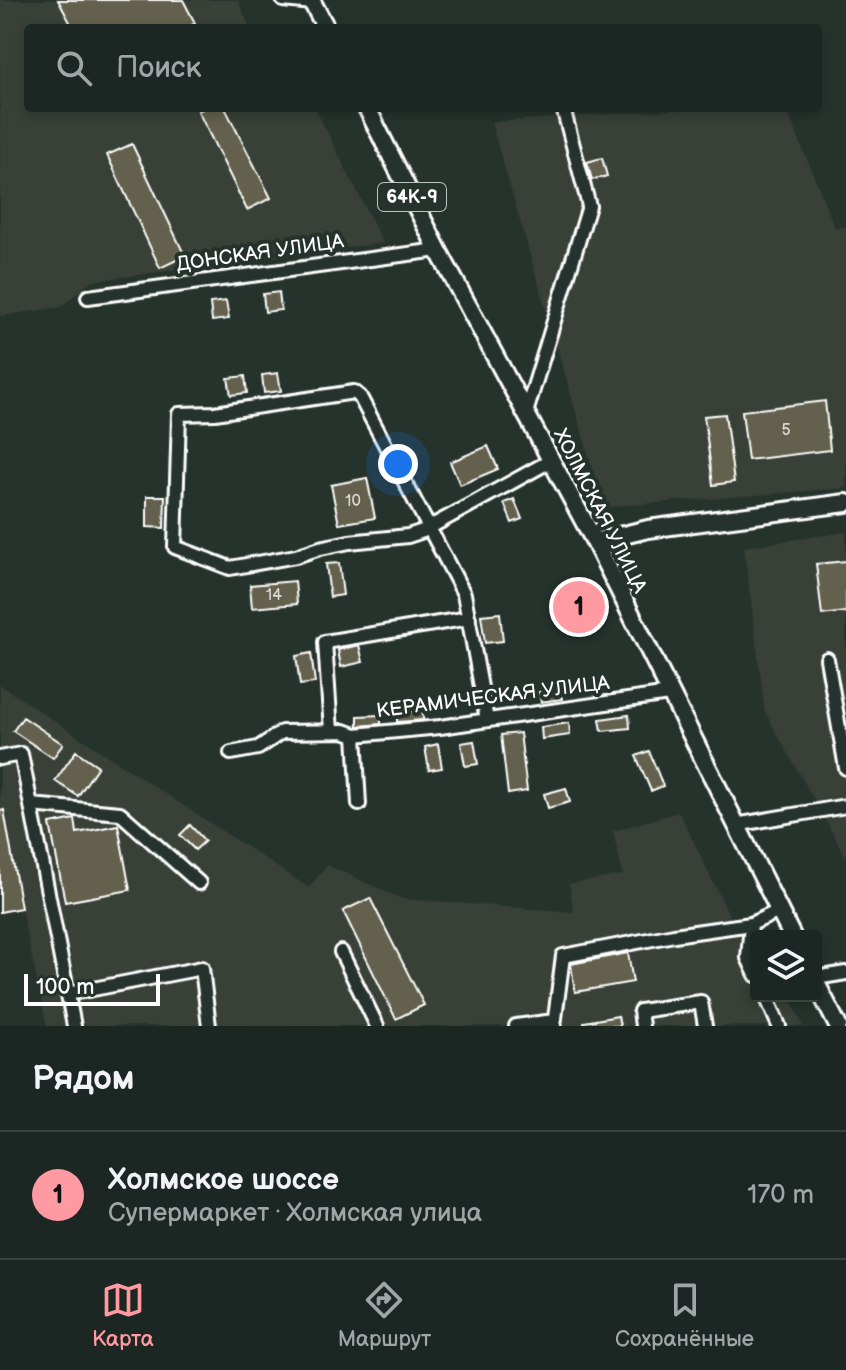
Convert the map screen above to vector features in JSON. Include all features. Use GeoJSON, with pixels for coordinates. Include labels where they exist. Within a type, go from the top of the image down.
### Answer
{"type":"FeatureCollection","features":[{"type":"Feature","properties":{"kind":"main road"},"geometry":{"type":"LineString","coordinates":[[312,1],[324,24]]}},
{"type":"Feature","properties":{"kind":"main road","name":"ХОЛМСКАЯ УЛИЦА"},"geometry":{"type":"LineString","coordinates":[[369,112],[438,250],[595,542],[789,930]]}},
{"type":"Feature","properties":{"kind":"main road"},"geometry":{"type":"LineString","coordinates":[[595,542],[648,529],[846,503]]}},
{"type":"Feature","properties":{"kind":"main road"},"geometry":{"type":"LineString","coordinates":[[822,993],[838,1026]]}},
{"type":"Feature","properties":{"kind":"street"},"geometry":{"type":"LineString","coordinates":[[283,0],[312,1]]}},
{"type":"Feature","properties":{"kind":"street"},"geometry":{"type":"LineString","coordinates":[[526,413],[589,206],[564,112]]}},
{"type":"Feature","properties":{"kind":"street","name":"ДОНСКАЯ УЛИЦА"},"geometry":{"type":"LineString","coordinates":[[88,297],[438,250]]}},
{"type":"Feature","properties":{"kind":"street"},"geometry":{"type":"LineString","coordinates":[[487,720],[464,594],[430,527],[360,397],[354,392],[215,413],[179,414],[175,547],[230,568],[349,542],[408,536],[430,527],[552,460]]}},
{"type":"Feature","properties":{"kind":"street"},"geometry":{"type":"LineString","coordinates":[[331,731],[325,642],[469,618]]}},
{"type":"Feature","properties":{"kind":"street"},"geometry":{"type":"LineString","coordinates":[[827,659],[846,768]]}},
{"type":"Feature","properties":{"kind":"street","name":"КЕРАМИЧЕСКАЯ УЛИЦА"},"geometry":{"type":"LineString","coordinates":[[231,753],[258,748],[282,732],[331,731],[355,735],[669,694]]}},
{"type":"Feature","properties":{"kind":"street"},"geometry":{"type":"LineString","coordinates":[[355,735],[359,804]]}},
{"type":"Feature","properties":{"kind":"street"},"geometry":{"type":"LineString","coordinates":[[0,758],[21,754],[74,1026]]}},
{"type":"Feature","properties":{"kind":"street"},"geometry":{"type":"LineString","coordinates":[[31,805],[120,813],[199,883]]}},
{"type":"Feature","properties":{"kind":"street"},"geometry":{"type":"LineString","coordinates":[[735,825],[846,806]]}},
{"type":"Feature","properties":{"kind":"street"},"geometry":{"type":"LineString","coordinates":[[516,1026],[554,1024],[563,956],[751,924],[779,911]]}},
{"type":"Feature","properties":{"kind":"street"},"geometry":{"type":"LineString","coordinates":[[750,930],[751,924]]}},
{"type":"Feature","properties":{"kind":"street"},"geometry":{"type":"LineString","coordinates":[[750,935],[750,962]]}},
{"type":"Feature","properties":{"kind":"street"},"geometry":{"type":"LineString","coordinates":[[341,952],[377,1026]]}},
{"type":"Feature","properties":{"kind":"street"},"geometry":{"type":"LineString","coordinates":[[67,994],[202,968],[209,1026]]}},
{"type":"Feature","properties":{"kind":"street"},"geometry":{"type":"LineString","coordinates":[[822,979],[846,973]]}},
{"type":"Feature","properties":{"kind":"street"},"geometry":{"type":"LineString","coordinates":[[642,1026],[640,1011],[701,1002],[705,1026]]}},
{"type":"Feature","properties":{"kind":"street"},"geometry":{"type":"LineString","coordinates":[[769,1002],[779,1026]]}},
{"type":"Feature","properties":{"kind":"street"},"geometry":{"type":"LineString","coordinates":[[766,1026],[772,1009]]}},
{"type":"Feature","properties":{"kind":"shaded area"},"geometry":{"type":"Polygon","coordinates":[[[0,0],[238,0],[248,24],[24,24],[24,112],[317,112],[383,243],[91,281],[61,307],[0,316],[0,0]]]}},
{"type":"Feature","properties":{"kind":"shaded area"},"geometry":{"type":"Polygon","coordinates":[[[641,112],[788,112],[835,228],[846,227],[846,488],[604,507],[491,122],[641,112]]]}},
{"type":"Feature","properties":{"kind":"shaded area"},"geometry":{"type":"Polygon","coordinates":[[[846,532],[846,857],[765,712],[744,547],[846,532]]]}},
{"type":"Feature","properties":{"kind":"shaded area"},"geometry":{"type":"Polygon","coordinates":[[[0,685],[309,888],[327,865],[402,899],[574,912],[569,884],[623,875],[613,831],[679,812],[736,929],[757,930],[750,930],[750,1002],[792,1002],[803,1026],[47,1026],[21,909],[0,912],[0,685]]]}},
{"type":"Feature","properties":{"kind":"building"},"geometry":{"type":"Polygon","coordinates":[[[58,0],[183,0],[195,23],[194,24],[71,24],[58,0]]]}},
{"type":"Feature","properties":{"kind":"building"},"geometry":{"type":"Polygon","coordinates":[[[198,112],[227,112],[271,198],[247,210],[198,112]]]}},
{"type":"Feature","properties":{"kind":"building"},"geometry":{"type":"Polygon","coordinates":[[[132,144],[185,256],[160,268],[107,155],[132,144]]]}},
{"type":"Feature","properties":{"kind":"building"},"geometry":{"type":"Polygon","coordinates":[[[602,158],[607,176],[592,180],[587,162],[602,158]]]}},
{"type":"Feature","properties":{"kind":"building"},"geometry":{"type":"Polygon","coordinates":[[[279,292],[281,310],[265,312],[263,294],[279,292]]]}},
{"type":"Feature","properties":{"kind":"building"},"geometry":{"type":"Polygon","coordinates":[[[226,301],[229,319],[212,321],[210,303],[226,301]]]}},
{"type":"Feature","properties":{"kind":"building"},"geometry":{"type":"Polygon","coordinates":[[[278,373],[281,391],[264,393],[262,375],[278,373]]]}},
{"type":"Feature","properties":{"kind":"building"},"geometry":{"type":"Polygon","coordinates":[[[245,376],[247,393],[231,395],[228,378],[245,376]]]}},
{"type":"Feature","properties":{"kind":"building"},"geometry":{"type":"Polygon","coordinates":[[[825,401],[830,450],[748,460],[742,411],[825,401]]]}},
{"type":"Feature","properties":{"kind":"building"},"geometry":{"type":"Polygon","coordinates":[[[725,414],[734,482],[713,485],[704,416],[725,414]]]}},
{"type":"Feature","properties":{"kind":"building"},"geometry":{"type":"Polygon","coordinates":[[[488,446],[498,469],[460,485],[450,462],[488,446]]]}},
{"type":"Feature","properties":{"kind":"building"},"geometry":{"type":"Polygon","coordinates":[[[367,478],[375,518],[339,524],[331,485],[367,478]]]}},
{"type":"Feature","properties":{"kind":"building"},"geometry":{"type":"Polygon","coordinates":[[[147,496],[165,496],[164,528],[147,527],[147,496]]]}},
{"type":"Feature","properties":{"kind":"building"},"geometry":{"type":"Polygon","coordinates":[[[514,499],[522,519],[512,523],[504,503],[514,499]]]}},
{"type":"Feature","properties":{"kind":"building"},"geometry":{"type":"Polygon","coordinates":[[[846,561],[846,612],[822,615],[816,564],[846,561]]]}},
{"type":"Feature","properties":{"kind":"building"},"geometry":{"type":"Polygon","coordinates":[[[339,563],[343,595],[330,597],[326,564],[339,563]]]}},
{"type":"Feature","properties":{"kind":"building"},"geometry":{"type":"Polygon","coordinates":[[[295,581],[297,604],[252,608],[250,585],[295,581]]]}},
{"type":"Feature","properties":{"kind":"building"},"geometry":{"type":"Polygon","coordinates":[[[500,613],[503,641],[485,643],[481,615],[500,613]]]}},
{"type":"Feature","properties":{"kind":"building"},"geometry":{"type":"Polygon","coordinates":[[[359,645],[363,662],[341,667],[338,650],[359,645]]]}},
{"type":"Feature","properties":{"kind":"building"},"geometry":{"type":"Polygon","coordinates":[[[311,653],[315,683],[300,685],[296,656],[311,653]]]}},
{"type":"Feature","properties":{"kind":"building"},"geometry":{"type":"Polygon","coordinates":[[[560,689],[562,699],[541,702],[539,692],[560,689]]]}},
{"type":"Feature","properties":{"kind":"building"},"geometry":{"type":"Polygon","coordinates":[[[423,711],[423,720],[397,722],[397,712],[423,711]]]}},
{"type":"Feature","properties":{"kind":"building"},"geometry":{"type":"Polygon","coordinates":[[[381,715],[381,724],[358,726],[358,716],[381,715]]]}},
{"type":"Feature","properties":{"kind":"building"},"geometry":{"type":"Polygon","coordinates":[[[629,715],[630,728],[602,731],[600,719],[629,715]]]}},
{"type":"Feature","properties":{"kind":"building"},"geometry":{"type":"Polygon","coordinates":[[[23,717],[63,744],[53,758],[13,731],[23,717]]]}},
{"type":"Feature","properties":{"kind":"building"},"geometry":{"type":"Polygon","coordinates":[[[569,723],[570,735],[542,739],[541,727],[569,723]]]}},
{"type":"Feature","properties":{"kind":"building"},"geometry":{"type":"Polygon","coordinates":[[[520,733],[527,791],[508,794],[501,735],[520,733]]]}},
{"type":"Feature","properties":{"kind":"building"},"geometry":{"type":"Polygon","coordinates":[[[474,741],[478,764],[465,766],[461,743],[474,741]]]}},
{"type":"Feature","properties":{"kind":"building"},"geometry":{"type":"Polygon","coordinates":[[[438,744],[442,768],[429,770],[425,747],[438,744]]]}},
{"type":"Feature","properties":{"kind":"building"},"geometry":{"type":"Polygon","coordinates":[[[76,751],[98,766],[78,796],[55,781],[76,751]]]}},
{"type":"Feature","properties":{"kind":"building"},"geometry":{"type":"Polygon","coordinates":[[[649,751],[663,786],[651,791],[636,756],[649,751]]]}},
{"type":"Feature","properties":{"kind":"building"},"geometry":{"type":"Polygon","coordinates":[[[566,788],[570,802],[548,808],[544,794],[566,788]]]}},
{"type":"Feature","properties":{"kind":"building"},"geometry":{"type":"Polygon","coordinates":[[[4,810],[21,908],[0,912],[0,811],[4,810]]]}},
{"type":"Feature","properties":{"kind":"building"},"geometry":{"type":"Polygon","coordinates":[[[75,819],[77,833],[118,825],[130,890],[65,902],[50,824],[75,819]]]}},
{"type":"Feature","properties":{"kind":"building"},"geometry":{"type":"Polygon","coordinates":[[[190,825],[205,841],[195,850],[180,835],[190,825]]]}},
{"type":"Feature","properties":{"kind":"building"},"geometry":{"type":"Polygon","coordinates":[[[370,898],[424,1005],[396,1019],[343,911],[370,898]]]}},
{"type":"Feature","properties":{"kind":"building"},"geometry":{"type":"Polygon","coordinates":[[[628,953],[633,982],[575,992],[571,964],[628,953]]]}},
{"type":"Feature","properties":{"kind":"building"},"geometry":{"type":"Polygon","coordinates":[[[618,1016],[620,1026],[585,1026],[584,1022],[618,1016]]]}},
{"type":"Feature","properties":{"kind":"place","name":"Холмское шоссе"},"geometry":{"type":"Point","coordinates":[579,607]}}]}
